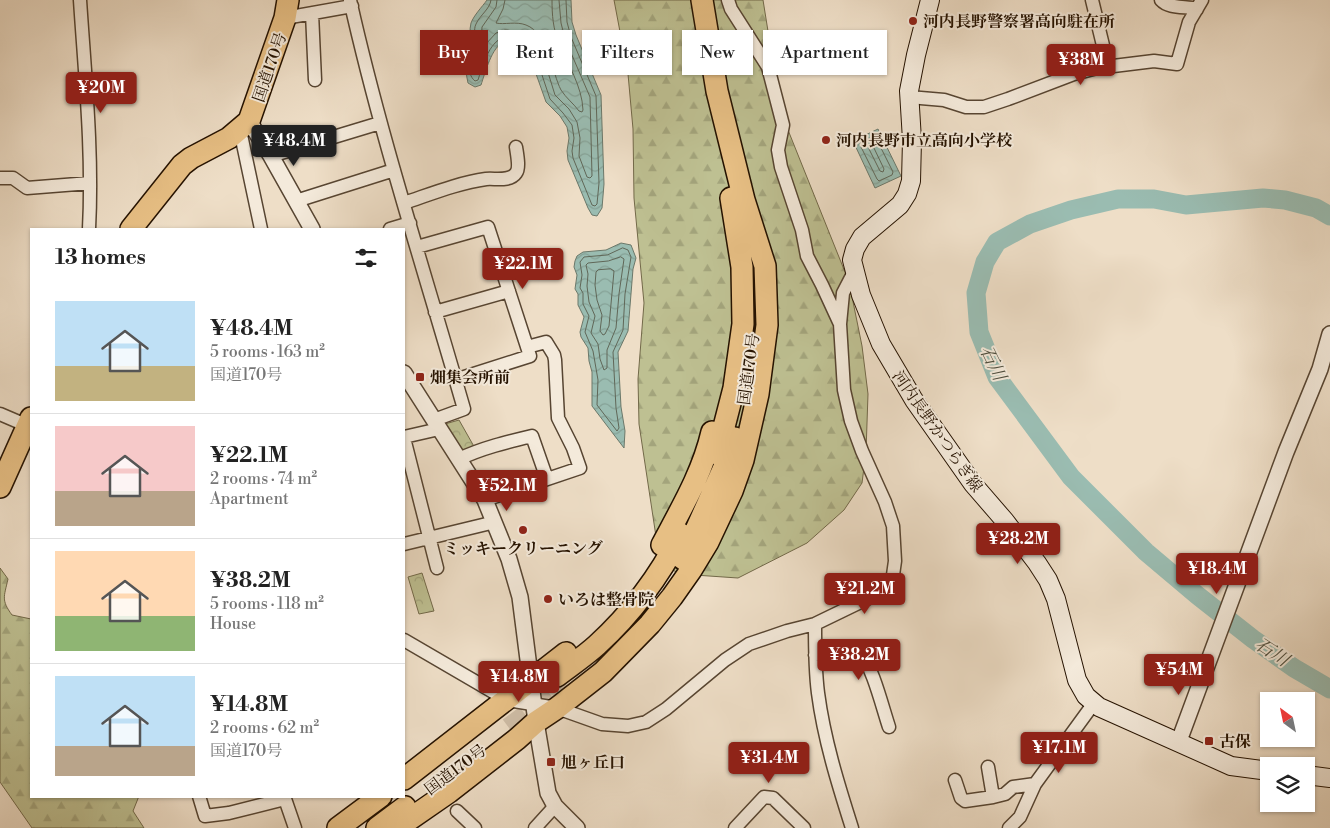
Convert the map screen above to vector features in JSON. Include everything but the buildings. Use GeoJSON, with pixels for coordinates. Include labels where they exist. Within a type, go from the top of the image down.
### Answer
{"type":"FeatureCollection","features":[{"type":"Feature","properties":{"kind":"highway","name":"国道170号"},"geometry":{"type":"LineString","coordinates":[[689,0],[705,95],[738,202]]}},
{"type":"Feature","properties":{"kind":"highway","name":"国道170号"},"geometry":{"type":"LineString","coordinates":[[562,680],[632,608],[669,558],[719,450],[734,388],[743,324],[738,202],[702,0]]}},
{"type":"Feature","properties":{"kind":"highway","name":"国道170号"},"geometry":{"type":"LineString","coordinates":[[245,126],[287,9]]}},
{"type":"Feature","properties":{"kind":"highway"},"geometry":{"type":"LineString","coordinates":[[133,228],[182,165],[245,126]]}},
{"type":"Feature","properties":{"kind":"highway"},"geometry":{"type":"LineString","coordinates":[[405,778],[455,738],[506,716],[531,681],[589,635],[622,600],[660,550],[691,490],[709,445],[723,384],[729,318],[730,268],[728,246],[738,202]]}},
{"type":"Feature","properties":{"kind":"highway"},"geometry":{"type":"LineString","coordinates":[[397,828],[449,792],[517,739],[535,713],[557,708],[603,672],[650,624],[672,597],[708,542],[732,491],[743,460],[758,394],[767,325],[766,266],[738,202]]}},
{"type":"Feature","properties":{"kind":"highway"},"geometry":{"type":"LineString","coordinates":[[0,487],[30,422]]}},
{"type":"Feature","properties":{"kind":"highway","name":"国道170号"},"geometry":{"type":"LineString","coordinates":[[405,793],[506,716]]}},
{"type":"Feature","properties":{"kind":"highway","name":"国道170号"},"geometry":{"type":"LineString","coordinates":[[377,828],[506,716]]}},
{"type":"Feature","properties":{"kind":"highway"},"geometry":{"type":"LineString","coordinates":[[338,828],[378,798]]}},
{"type":"Feature","properties":{"kind":"highway","name":"国道170号"},"geometry":{"type":"LineString","coordinates":[[358,828],[397,798]]}},
{"type":"Feature","properties":{"kind":"main road","name":"河内長野かつらぎ線"},"geometry":{"type":"LineString","coordinates":[[930,0],[908,91],[912,140],[910,182],[907,194],[900,204],[862,237],[852,260],[862,296],[881,344],[914,400],[973,484],[1005,521],[1048,580],[1056,599],[1080,688],[1099,707],[1179,741],[1231,766],[1260,770]]}},
{"type":"Feature","properties":{"kind":"main road"},"geometry":{"type":"LineString","coordinates":[[1315,776],[1330,778]]}},
{"type":"Feature","properties":{"kind":"street"},"geometry":{"type":"LineString","coordinates":[[80,0],[90,183],[88,228]]}},
{"type":"Feature","properties":{"kind":"street"},"geometry":{"type":"LineString","coordinates":[[728,0],[731,9],[768,67],[783,125],[778,150],[781,167],[802,230],[806,256],[840,324]]}},
{"type":"Feature","properties":{"kind":"street"},"geometry":{"type":"LineString","coordinates":[[1092,0],[1108,66]]}},
{"type":"Feature","properties":{"kind":"street"},"geometry":{"type":"LineString","coordinates":[[1161,0],[1164,3],[1175,6],[1199,4]]}},
{"type":"Feature","properties":{"kind":"street"},"geometry":{"type":"LineString","coordinates":[[287,9],[312,13],[351,3],[380,123],[464,409],[437,424],[405,437]]}},
{"type":"Feature","properties":{"kind":"street"},"geometry":{"type":"LineString","coordinates":[[909,97],[944,100],[966,107],[984,106],[1074,74],[1108,66],[1154,61],[1177,64],[1189,22],[1199,4]]}},
{"type":"Feature","properties":{"kind":"street"},"geometry":{"type":"LineString","coordinates":[[312,13],[315,80]]}},
{"type":"Feature","properties":{"kind":"street"},"geometry":{"type":"LineString","coordinates":[[271,156],[380,123]]}},
{"type":"Feature","properties":{"kind":"street"},"geometry":{"type":"LineString","coordinates":[[245,126],[271,156],[311,228]]}},
{"type":"Feature","properties":{"kind":"street"},"geometry":{"type":"LineString","coordinates":[[245,126],[261,228]]}},
{"type":"Feature","properties":{"kind":"street"},"geometry":{"type":"LineString","coordinates":[[404,203],[468,182],[507,179],[514,176],[518,171],[516,147]]}},
{"type":"Feature","properties":{"kind":"street"},"geometry":{"type":"LineString","coordinates":[[296,201],[394,170]]}},
{"type":"Feature","properties":{"kind":"street"},"geometry":{"type":"LineString","coordinates":[[0,178],[13,178],[27,188],[90,183]]}},
{"type":"Feature","properties":{"kind":"street"},"geometry":{"type":"LineString","coordinates":[[393,228],[410,223]]}},
{"type":"Feature","properties":{"kind":"street"},"geometry":{"type":"LineString","coordinates":[[416,247],[488,227],[530,356],[455,380]]}},
{"type":"Feature","properties":{"kind":"street"},"geometry":{"type":"LineString","coordinates":[[557,708],[602,724],[628,726],[646,722],[666,709],[725,660],[749,644],[814,624],[877,594],[889,584],[894,575],[895,561],[893,526],[889,511],[862,451],[851,421],[846,398],[840,324],[843,293],[855,270]]}},
{"type":"Feature","properties":{"kind":"street"},"geometry":{"type":"LineString","coordinates":[[435,312],[508,291]]}},
{"type":"Feature","properties":{"kind":"street"},"geometry":{"type":"LineString","coordinates":[[1179,741],[1286,452],[1320,369],[1329,338]]}},
{"type":"Feature","properties":{"kind":"street"},"geometry":{"type":"LineString","coordinates":[[484,500],[580,468],[573,448],[558,418],[554,354],[546,342],[527,347]]}},
{"type":"Feature","properties":{"kind":"street"},"geometry":{"type":"LineString","coordinates":[[405,375],[484,500],[495,522],[509,559],[520,597],[535,713],[548,792],[555,806],[577,828]]}},
{"type":"Feature","properties":{"kind":"street"},"geometry":{"type":"LineString","coordinates":[[0,414],[30,422]]}},
{"type":"Feature","properties":{"kind":"street"},"geometry":{"type":"LineString","coordinates":[[458,459],[473,452],[508,441],[532,436],[547,479]]}},
{"type":"Feature","properties":{"kind":"street"},"geometry":{"type":"LineString","coordinates":[[405,446],[409,483],[431,538],[437,568]]}},
{"type":"Feature","properties":{"kind":"street"},"geometry":{"type":"LineString","coordinates":[[405,544],[495,522]]}},
{"type":"Feature","properties":{"kind":"street"},"geometry":{"type":"LineString","coordinates":[[814,624],[818,693],[823,724],[835,774],[852,828]]}},
{"type":"Feature","properties":{"kind":"street"},"geometry":{"type":"LineString","coordinates":[[405,641],[506,716],[535,713]]}},
{"type":"Feature","properties":{"kind":"street"},"geometry":{"type":"LineString","coordinates":[[815,655],[860,652],[864,657],[877,690],[889,727]]}},
{"type":"Feature","properties":{"kind":"street"},"geometry":{"type":"LineString","coordinates":[[1009,828],[1020,817],[1035,784],[1094,703]]}},
{"type":"Feature","properties":{"kind":"street"},"geometry":{"type":"LineString","coordinates":[[988,767],[993,797]]}},
{"type":"Feature","properties":{"kind":"street"},"geometry":{"type":"LineString","coordinates":[[955,780],[960,798],[965,801],[993,797],[1005,794],[1012,787],[1035,784]]}},
{"type":"Feature","properties":{"kind":"street"},"geometry":{"type":"LineString","coordinates":[[735,828],[764,797],[773,798],[804,828]]}},
{"type":"Feature","properties":{"kind":"street"},"geometry":{"type":"LineString","coordinates":[[200,798],[205,816],[229,814],[284,798],[295,828]]}},
{"type":"Feature","properties":{"kind":"street"},"geometry":{"type":"LineString","coordinates":[[534,828],[555,806]]}},
{"type":"Feature","properties":{"kind":"green space"},"geometry":{"type":"Polygon","coordinates":[[[614,0],[763,0],[768,30],[763,30],[763,75],[775,75],[788,130],[849,282],[862,346],[868,394],[866,452],[862,483],[844,510],[807,543],[738,578],[680,574],[660,563],[639,424],[638,379],[644,303],[634,198],[633,129],[628,75],[672,75],[672,30],[620,30],[614,0]]]}},
{"type":"Feature","properties":{"kind":"green space"},"geometry":{"type":"Polygon","coordinates":[[[459,420],[476,450],[464,455],[445,424],[459,420]]]}},
{"type":"Feature","properties":{"kind":"green space"},"geometry":{"type":"Polygon","coordinates":[[[0,568],[8,579],[4,598],[6,606],[12,615],[30,619],[30,798],[138,798],[133,811],[144,828],[32,828],[0,782],[0,568]]]}},
{"type":"Feature","properties":{"kind":"green space"},"geometry":{"type":"Polygon","coordinates":[[[422,573],[434,611],[419,614],[408,577],[422,573]]]}},
{"type":"Feature","properties":{"kind":"water"},"geometry":{"type":"Polygon","coordinates":[[[487,0],[571,0],[572,22],[582,49],[582,75],[593,75],[601,95],[604,184],[602,208],[597,216],[592,215],[588,208],[568,160],[569,138],[567,127],[560,116],[546,102],[536,75],[572,75],[572,30],[498,30],[498,47],[488,66],[488,30],[470,30],[471,23],[487,0]]]}},
{"type":"Feature","properties":{"kind":"water"},"geometry":{"type":"Polygon","coordinates":[[[467,75],[485,75],[481,85],[475,87],[468,83],[467,75]]]}},
{"type":"Feature","properties":{"kind":"water"},"geometry":{"type":"Polygon","coordinates":[[[878,129],[901,176],[875,188],[853,141],[878,129]]]}},
{"type":"Feature","properties":{"kind":"water"},"geometry":{"type":"Polygon","coordinates":[[[621,243],[631,245],[636,258],[633,269],[628,331],[618,352],[621,407],[625,431],[624,448],[592,406],[592,372],[588,348],[580,332],[584,317],[578,305],[578,294],[575,289],[577,275],[574,267],[577,256],[583,252],[606,250],[621,243]]]}},
{"type":"Feature","properties":{"kind":"waterway","name":"石川"},"geometry":{"type":"LineString","coordinates":[[1330,216],[1316,208],[1285,200],[1263,198],[1186,205],[1154,199],[1118,199],[1071,210],[1030,224],[997,242],[985,262],[976,293],[979,332],[997,377],[1071,477],[1146,552],[1197,595],[1294,668],[1330,689]]}},
{"type":"Feature","properties":{"kind":"tunnel"},"geometry":{"type":"LineString","coordinates":[[509,728],[567,685]]}},
{"type":"Feature","properties":{"kind":"place","name":"河内長野警察署高向駐在所"},"geometry":{"type":"Point","coordinates":[913,21]}},
{"type":"Feature","properties":{"kind":"place","name":"河内長野市立高向小学校"},"geometry":{"type":"Point","coordinates":[826,140]}},
{"type":"Feature","properties":{"kind":"place","name":"畑集会所前"},"geometry":{"type":"Point","coordinates":[420,377]}},
{"type":"Feature","properties":{"kind":"place","name":"ミッキークリーニング"},"geometry":{"type":"Point","coordinates":[523,530]}},
{"type":"Feature","properties":{"kind":"place","name":"いろは整骨院"},"geometry":{"type":"Point","coordinates":[548,599]}},
{"type":"Feature","properties":{"kind":"place","name":"古保"},"geometry":{"type":"Point","coordinates":[1209,741]}},
{"type":"Feature","properties":{"kind":"place","name":"旭ヶ丘口"},"geometry":{"type":"Point","coordinates":[551,762]}}]}
